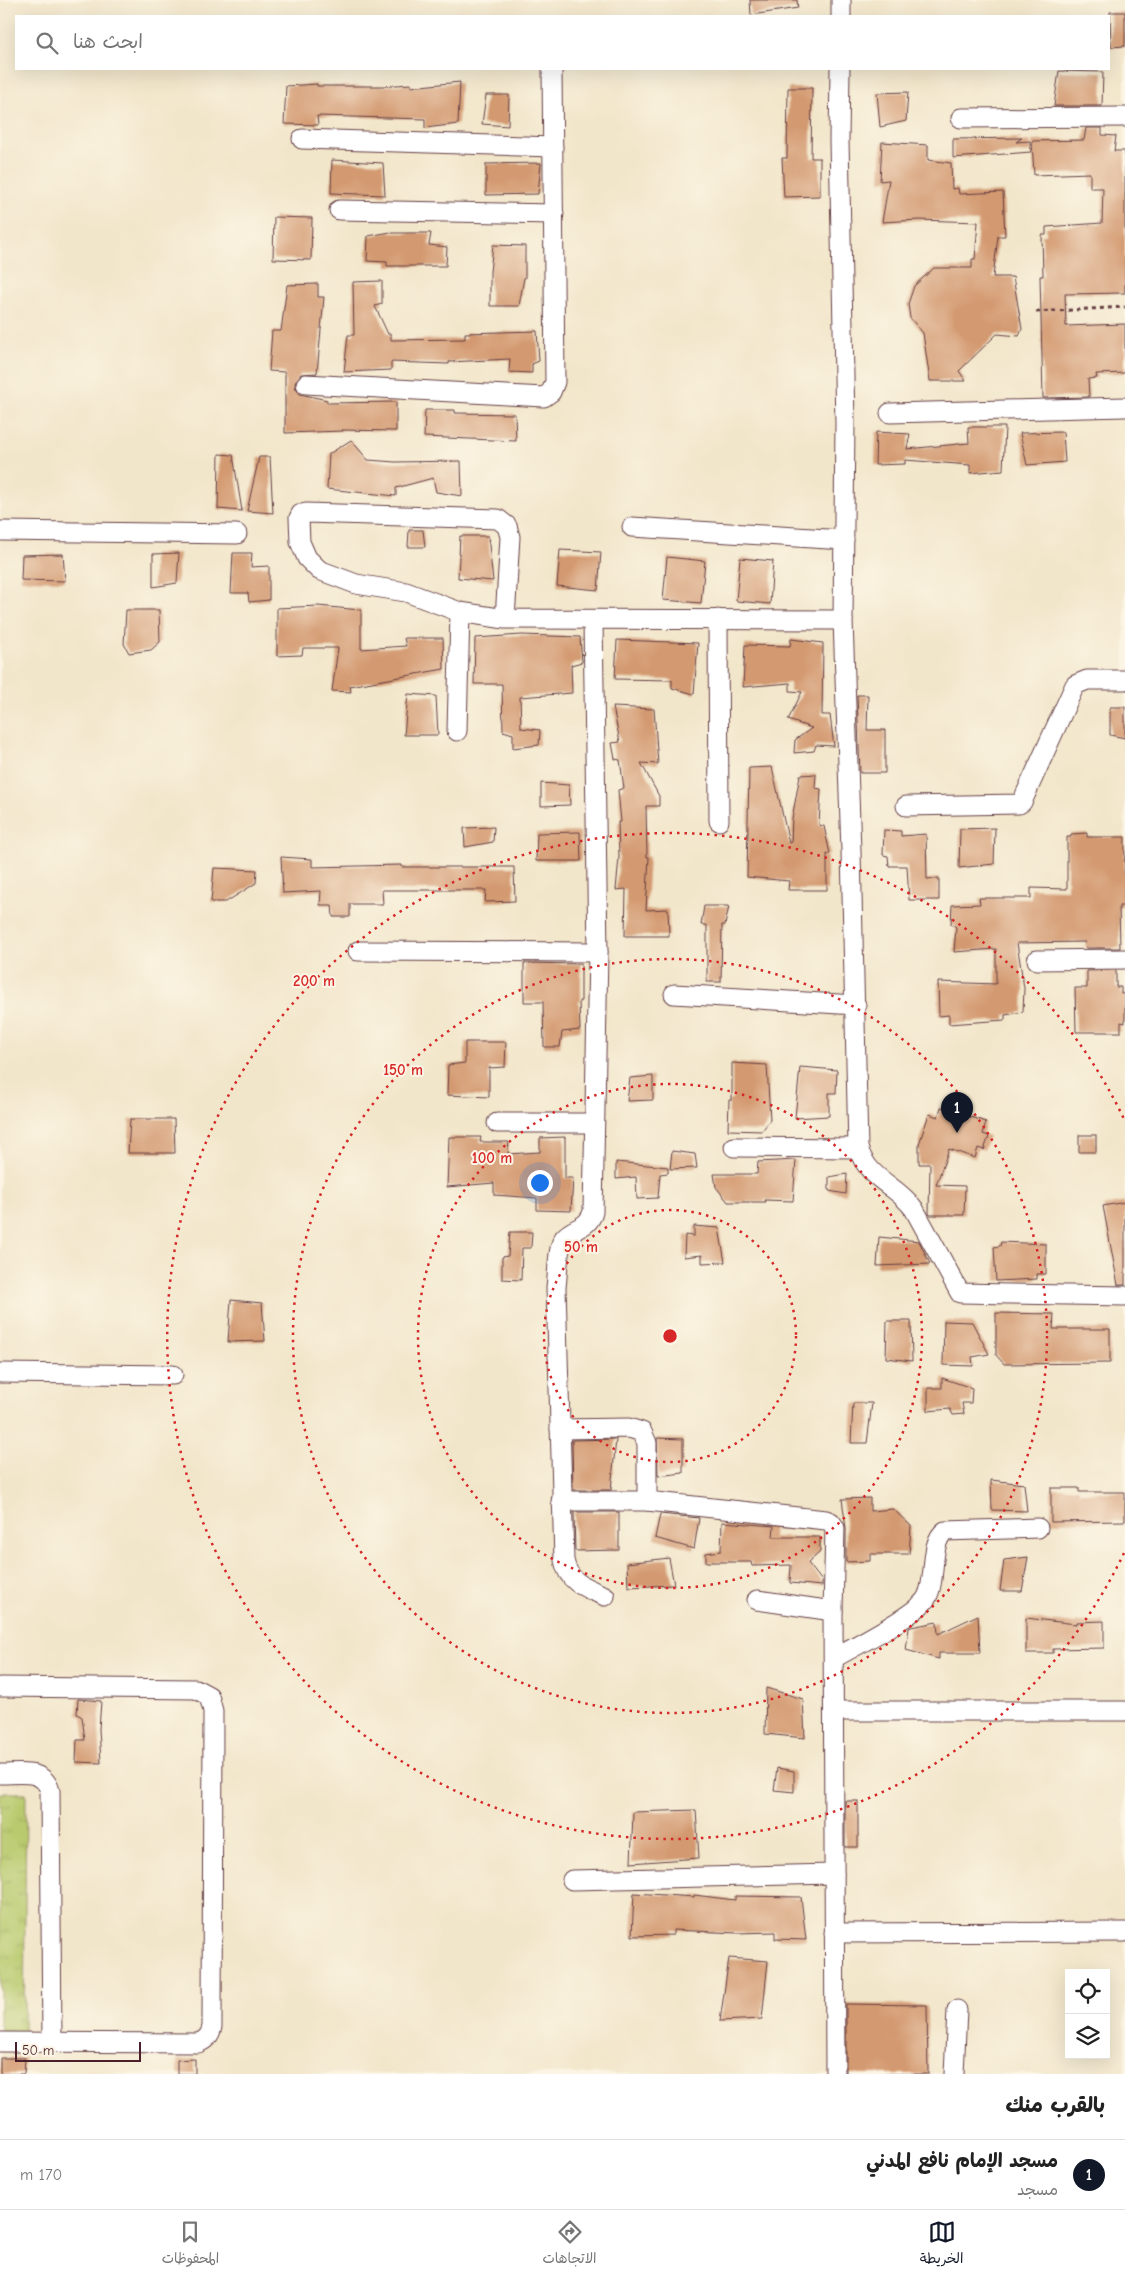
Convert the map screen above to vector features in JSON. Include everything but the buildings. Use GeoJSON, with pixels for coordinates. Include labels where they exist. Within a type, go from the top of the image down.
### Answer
{"type":"FeatureCollection","features":[{"type":"Feature","properties":{"kind":"street"},"geometry":{"type":"LineString","coordinates":[[841,0],[841,15]]}},
{"type":"Feature","properties":{"kind":"street"},"geometry":{"type":"LineString","coordinates":[[306,384],[544,396],[551,392],[555,382],[552,70]]}},
{"type":"Feature","properties":{"kind":"street"},"geometry":{"type":"LineString","coordinates":[[840,70],[839,140],[845,423],[843,620],[856,1005],[858,1148],[863,1163],[908,1200],[960,1293],[1125,1296]]}},
{"type":"Feature","properties":{"kind":"street"},"geometry":{"type":"LineString","coordinates":[[961,118],[1125,117]]}},
{"type":"Feature","properties":{"kind":"street"},"geometry":{"type":"LineString","coordinates":[[302,139],[553,147]]}},
{"type":"Feature","properties":{"kind":"street"},"geometry":{"type":"LineString","coordinates":[[339,210],[554,214]]}},
{"type":"Feature","properties":{"kind":"street"},"geometry":{"type":"LineString","coordinates":[[890,413],[1125,407]]}},
{"type":"Feature","properties":{"kind":"street"},"geometry":{"type":"LineString","coordinates":[[505,619],[510,537],[507,526],[498,519],[301,514],[299,518],[300,542],[307,558],[319,570],[356,584],[406,592],[460,612],[505,619],[843,620]]}},
{"type":"Feature","properties":{"kind":"street"},"geometry":{"type":"LineString","coordinates":[[632,527],[844,540]]}},
{"type":"Feature","properties":{"kind":"street"},"geometry":{"type":"LineString","coordinates":[[0,531],[237,534]]}},
{"type":"Feature","properties":{"kind":"street"},"geometry":{"type":"LineString","coordinates":[[456,731],[460,612]]}},
{"type":"Feature","properties":{"kind":"street"},"geometry":{"type":"LineString","coordinates":[[593,620],[598,952],[593,1123],[593,1212],[591,1219],[585,1225],[564,1238],[560,1246],[556,1286],[561,1501],[566,1570],[572,1579],[605,1596]]}},
{"type":"Feature","properties":{"kind":"street"},"geometry":{"type":"LineString","coordinates":[[718,620],[719,821]]}},
{"type":"Feature","properties":{"kind":"street"},"geometry":{"type":"LineString","coordinates":[[906,806],[1019,804],[1022,802],[1075,685],[1087,680],[1125,680]]}},
{"type":"Feature","properties":{"kind":"street"},"geometry":{"type":"LineString","coordinates":[[358,951],[598,952]]}},
{"type":"Feature","properties":{"kind":"street"},"geometry":{"type":"LineString","coordinates":[[1037,960],[1125,960]]}},
{"type":"Feature","properties":{"kind":"street"},"geometry":{"type":"LineString","coordinates":[[674,994],[856,1005]]}},
{"type":"Feature","properties":{"kind":"street"},"geometry":{"type":"LineString","coordinates":[[497,1123],[593,1123]]}},
{"type":"Feature","properties":{"kind":"street"},"geometry":{"type":"LineString","coordinates":[[734,1147],[858,1148]]}},
{"type":"Feature","properties":{"kind":"street"},"geometry":{"type":"LineString","coordinates":[[0,1373],[173,1375]]}},
{"type":"Feature","properties":{"kind":"street"},"geometry":{"type":"LineString","coordinates":[[560,1429],[630,1428],[642,1432],[647,1443],[647,1501]]}},
{"type":"Feature","properties":{"kind":"street"},"geometry":{"type":"LineString","coordinates":[[561,1501],[647,1501],[831,1522],[836,1532],[834,1611],[835,2074]]}},
{"type":"Feature","properties":{"kind":"street"},"geometry":{"type":"LineString","coordinates":[[834,1658],[910,1613],[927,1598],[934,1574],[937,1541],[945,1531],[1038,1528]]}},
{"type":"Feature","properties":{"kind":"street"},"geometry":{"type":"LineString","coordinates":[[757,1600],[834,1611]]}},
{"type":"Feature","properties":{"kind":"street"},"geometry":{"type":"LineString","coordinates":[[0,1687],[196,1688],[203,1691],[212,1701],[212,2027],[209,2035],[205,2040],[198,2043],[0,2042]]}},
{"type":"Feature","properties":{"kind":"street"},"geometry":{"type":"LineString","coordinates":[[834,1711],[1125,1711]]}},
{"type":"Feature","properties":{"kind":"street"},"geometry":{"type":"LineString","coordinates":[[0,1774],[37,1774],[46,1780],[50,1791],[52,2042]]}},
{"type":"Feature","properties":{"kind":"street"},"geometry":{"type":"LineString","coordinates":[[572,1880],[834,1874]]}},
{"type":"Feature","properties":{"kind":"street"},"geometry":{"type":"LineString","coordinates":[[834,1933],[1125,1932]]}},
{"type":"Feature","properties":{"kind":"street"},"geometry":{"type":"LineString","coordinates":[[954,2074],[957,2010]]}},
{"type":"Feature","properties":{"kind":"path"},"geometry":{"type":"LineString","coordinates":[[1036,312],[1125,307]]}},
{"type":"Feature","properties":{"kind":"green space"},"geometry":{"type":"Polygon","coordinates":[[[0,1793],[26,1793],[24,2033],[0,2032],[0,1793]]]}},
{"type":"Feature","properties":{"kind":"place","name":"مسجد الإمام نافع المدني"},"geometry":{"type":"Point","coordinates":[957,1133]}}]}
